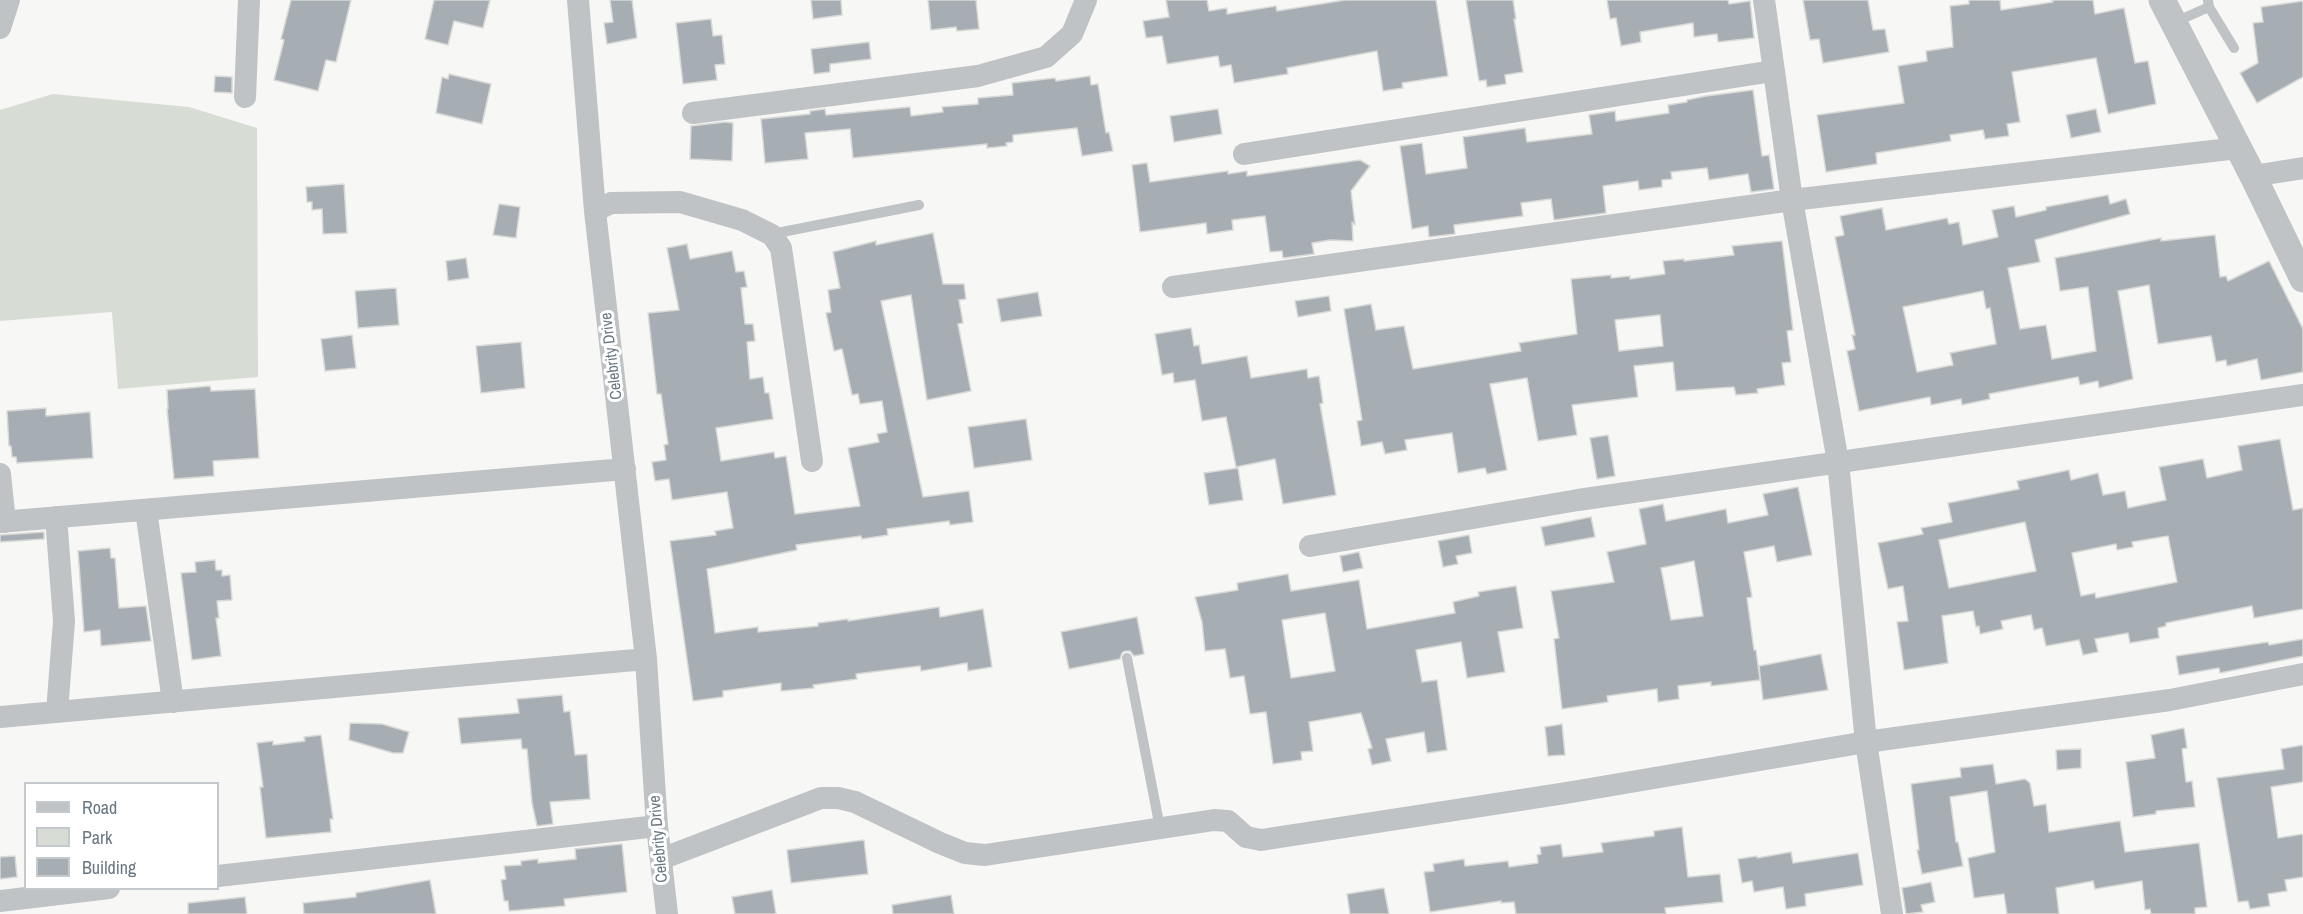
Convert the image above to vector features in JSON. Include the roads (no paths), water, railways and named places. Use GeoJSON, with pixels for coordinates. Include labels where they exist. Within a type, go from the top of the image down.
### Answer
{"type":"FeatureCollection","features":[{"type":"Feature","properties":{"kind":"street"},"geometry":{"type":"LineString","coordinates":[[0,28],[9,0]]}},
{"type":"Feature","properties":{"kind":"street"},"geometry":{"type":"LineString","coordinates":[[245,97],[249,0]]}},
{"type":"Feature","properties":{"kind":"street","name":"Celebrity Drive"},"geometry":{"type":"LineString","coordinates":[[578,0],[595,211],[646,659],[657,826],[667,914]]}},
{"type":"Feature","properties":{"kind":"street"},"geometry":{"type":"LineString","coordinates":[[693,113],[978,76],[1046,57],[1072,34],[1086,0]]}},
{"type":"Feature","properties":{"kind":"street"},"geometry":{"type":"LineString","coordinates":[[1764,0],[1792,200],[1838,462],[1866,742],[1892,914]]}},
{"type":"Feature","properties":{"kind":"street"},"geometry":{"type":"LineString","coordinates":[[2169,11],[2303,279]]}},
{"type":"Feature","properties":{"kind":"street"},"geometry":{"type":"LineString","coordinates":[[1244,154],[1773,71]]}},
{"type":"Feature","properties":{"kind":"street"},"geometry":{"type":"LineString","coordinates":[[1173,287],[1792,200],[2238,148]]}},
{"type":"Feature","properties":{"kind":"street"},"geometry":{"type":"LineString","coordinates":[[2253,176],[2303,168]]}},
{"type":"Feature","properties":{"kind":"street"},"geometry":{"type":"LineString","coordinates":[[595,211],[611,203],[680,202],[742,220],[772,234],[781,248],[812,461]]}},
{"type":"Feature","properties":{"kind":"street"},"geometry":{"type":"LineString","coordinates":[[1310,546],[1578,500],[2303,395]]}},
{"type":"Feature","properties":{"kind":"street"},"geometry":{"type":"LineString","coordinates":[[0,474],[2,522],[625,469]]}},
{"type":"Feature","properties":{"kind":"street"},"geometry":{"type":"LineString","coordinates":[[146,510],[173,702]]}},
{"type":"Feature","properties":{"kind":"street"},"geometry":{"type":"LineString","coordinates":[[56,517],[64,621],[57,712]]}},
{"type":"Feature","properties":{"kind":"street"},"geometry":{"type":"LineString","coordinates":[[0,717],[646,659]]}},
{"type":"Feature","properties":{"kind":"street"},"geometry":{"type":"LineString","coordinates":[[661,860],[821,798],[838,798],[855,802],[940,843],[965,853],[985,855],[1222,820],[1235,826],[1252,840],[1262,840],[1566,793],[1866,742],[2170,700],[2303,674]]}},
{"type":"Feature","properties":{"kind":"street"},"geometry":{"type":"LineString","coordinates":[[219,876],[657,826]]}},
{"type":"Feature","properties":{"kind":"street"},"geometry":{"type":"LineString","coordinates":[[0,901],[92,890]]}},
{"type":"Feature","properties":{"kind":"lane"},"geometry":{"type":"LineString","coordinates":[[2169,11],[2208,4],[2234,48]]}},
{"type":"Feature","properties":{"kind":"lane"},"geometry":{"type":"LineString","coordinates":[[772,234],[919,205]]}},
{"type":"Feature","properties":{"kind":"lane"},"geometry":{"type":"LineString","coordinates":[[1127,658],[1160,828]]}}]}
